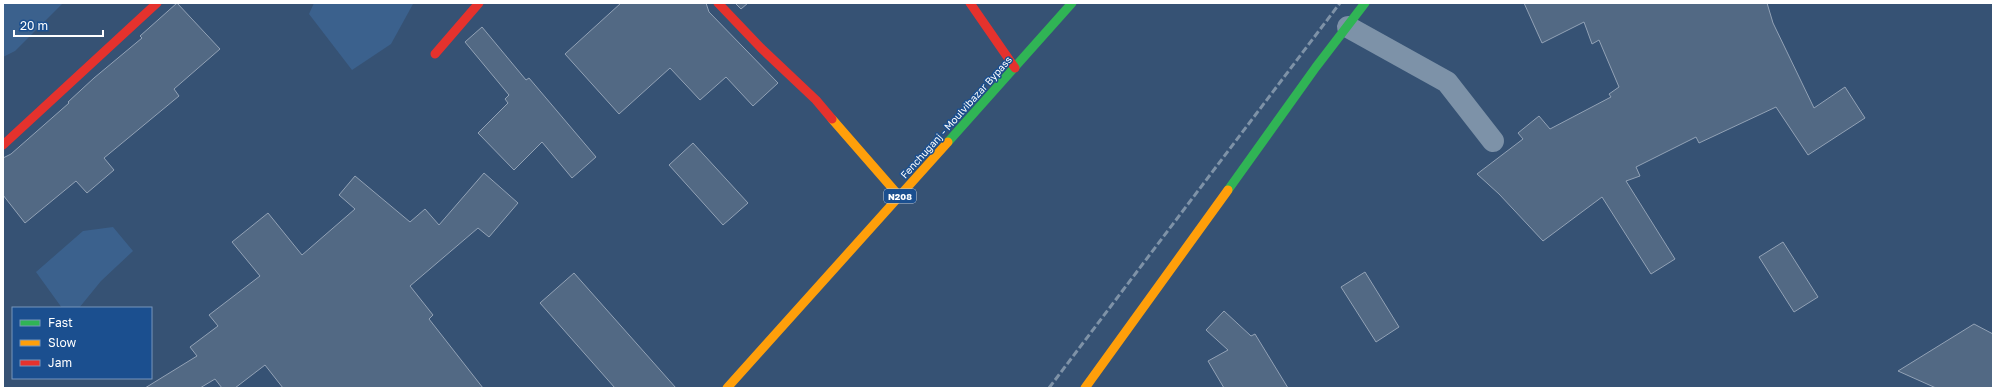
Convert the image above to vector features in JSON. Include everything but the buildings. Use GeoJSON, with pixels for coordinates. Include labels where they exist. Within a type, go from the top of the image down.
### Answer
{"type":"FeatureCollection","features":[{"type":"Feature","properties":{"kind":"main road"},"geometry":{"type":"LineString","coordinates":[[3,145],[157,3]]}},
{"type":"Feature","properties":{"kind":"main road"},"geometry":{"type":"LineString","coordinates":[[435,54],[479,3]]}},
{"type":"Feature","properties":{"kind":"main road"},"geometry":{"type":"LineString","coordinates":[[718,3],[761,48],[816,100],[900,197]]}},
{"type":"Feature","properties":{"kind":"main road"},"geometry":{"type":"LineString","coordinates":[[970,3],[1015,68]]}},
{"type":"Feature","properties":{"kind":"main road","name":"Fenchuganj - Moulvibazar Bypass"},"geometry":{"type":"LineString","coordinates":[[727,388],[900,197],[1072,3]]}},
{"type":"Feature","properties":{"kind":"main road"},"geometry":{"type":"LineString","coordinates":[[1086,388],[1316,67],[1365,3]]}},
{"type":"Feature","properties":{"kind":"street"},"geometry":{"type":"LineString","coordinates":[[1348,27],[1447,82],[1493,142]]}},
{"type":"Feature","properties":{"kind":"water"},"geometry":{"type":"Polygon","coordinates":[[[3,3],[63,3],[15,51],[3,57],[3,3]]]}},
{"type":"Feature","properties":{"kind":"water"},"geometry":{"type":"Polygon","coordinates":[[[314,3],[413,4],[391,44],[352,70],[309,14],[314,3]]]}},
{"type":"Feature","properties":{"kind":"water"},"geometry":{"type":"Polygon","coordinates":[[[113,227],[133,251],[101,281],[80,307],[61,307],[36,272],[83,231],[113,227]]]}},
{"type":"Feature","properties":{"kind":"railway"},"geometry":{"type":"LineString","coordinates":[[1049,388],[1340,3]]}},
{"type":"Feature","properties":{"kind":"traffic: fast"},"geometry":{"type":"LineString","coordinates":[[948,142],[1072,3]]}},
{"type":"Feature","properties":{"kind":"traffic: fast"},"geometry":{"type":"LineString","coordinates":[[1228,190],[1316,67],[1365,3]]}},
{"type":"Feature","properties":{"kind":"traffic: slow"},"geometry":{"type":"LineString","coordinates":[[832,119],[900,197]]}},
{"type":"Feature","properties":{"kind":"traffic: slow"},"geometry":{"type":"LineString","coordinates":[[727,388],[948,142]]}},
{"type":"Feature","properties":{"kind":"traffic: slow"},"geometry":{"type":"LineString","coordinates":[[1085,388],[1228,190]]}},
{"type":"Feature","properties":{"kind":"traffic: jam"},"geometry":{"type":"LineString","coordinates":[[3,145],[157,3]]}},
{"type":"Feature","properties":{"kind":"traffic: jam"},"geometry":{"type":"LineString","coordinates":[[435,54],[479,3]]}},
{"type":"Feature","properties":{"kind":"traffic: jam"},"geometry":{"type":"LineString","coordinates":[[718,3],[761,48],[816,100],[832,119]]}},
{"type":"Feature","properties":{"kind":"traffic: jam"},"geometry":{"type":"LineString","coordinates":[[970,3],[1015,68]]}}]}
